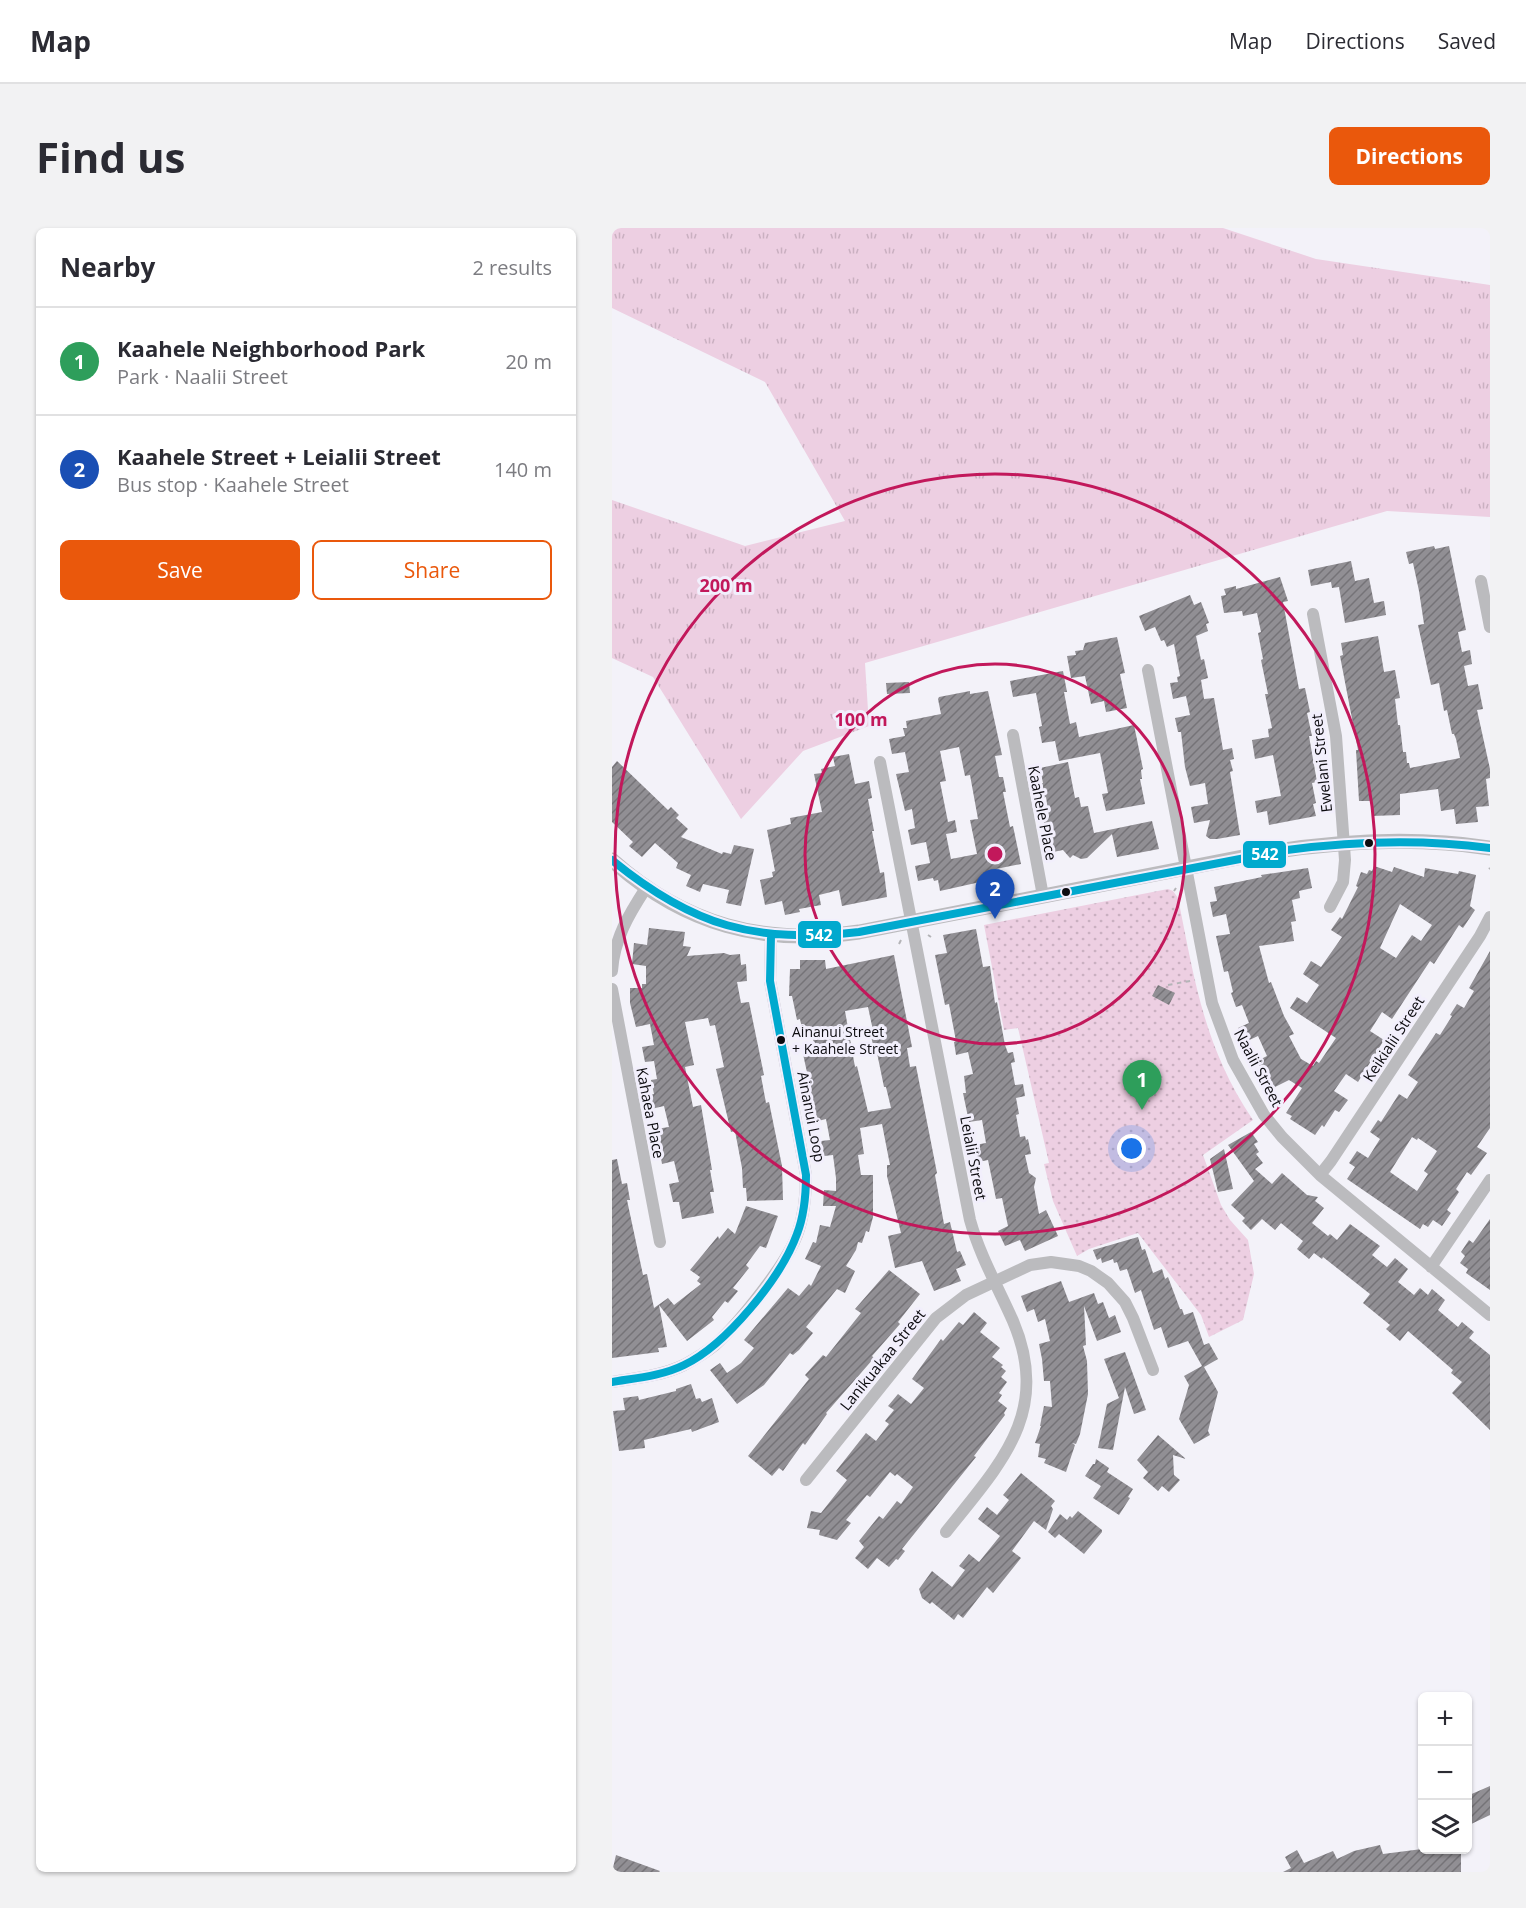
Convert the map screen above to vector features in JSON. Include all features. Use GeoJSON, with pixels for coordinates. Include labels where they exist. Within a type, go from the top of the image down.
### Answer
{"type":"FeatureCollection","features":[{"type":"Feature","properties":{"kind":"street"},"geometry":{"type":"LineString","coordinates":[[1481,581],[1490,627]]}},
{"type":"Feature","properties":{"kind":"street","name":"Ewelani Street"},"geometry":{"type":"LineString","coordinates":[[1313,614],[1336,736],[1344,843],[1344,874],[1340,889],[1330,907]]}},
{"type":"Feature","properties":{"kind":"street","name":"Naalii Street"},"geometry":{"type":"LineString","coordinates":[[1148,670],[1212,1003],[1233,1060],[1264,1115],[1299,1156],[1490,1315]]}},
{"type":"Feature","properties":{"kind":"street","name":"Kaahele Place"},"geometry":{"type":"LineString","coordinates":[[1013,735],[1043,896]]}},
{"type":"Feature","properties":{"kind":"street","name":"Leialii Street"},"geometry":{"type":"LineString","coordinates":[[880,762],[970,1220],[980,1251],[1013,1322],[1023,1353],[1026,1378],[1025,1401],[1016,1433],[1001,1462],[946,1532]]}},
{"type":"Feature","properties":{"kind":"street"},"geometry":{"type":"LineString","coordinates":[[612,860],[646,888],[700,917],[771,936],[814,937],[835,936],[911,922],[1288,849],[1384,841],[1490,848]]}},
{"type":"Feature","properties":{"kind":"street"},"geometry":{"type":"LineString","coordinates":[[612,971],[620,933],[646,888]]}},
{"type":"Feature","properties":{"kind":"street","name":"Keikialii Street"},"geometry":{"type":"LineString","coordinates":[[1320,1175],[1480,936],[1490,917]]}},
{"type":"Feature","properties":{"kind":"street","name":"Ainanui Loop"},"geometry":{"type":"LineString","coordinates":[[612,1382],[670,1371],[705,1353],[732,1327],[772,1277],[787,1256],[797,1234],[804,1206],[806,1175],[770,981],[771,936]]}},
{"type":"Feature","properties":{"kind":"street","name":"Kahaea Place"},"geometry":{"type":"LineString","coordinates":[[612,989],[660,1242]]}},
{"type":"Feature","properties":{"kind":"street"},"geometry":{"type":"LineString","coordinates":[[1431,1267],[1490,1180]]}},
{"type":"Feature","properties":{"kind":"street","name":"Lanikuakaa Street"},"geometry":{"type":"LineString","coordinates":[[806,1480],[936,1318],[966,1295],[1020,1269],[1041,1263],[1064,1263],[1091,1271],[1108,1283],[1125,1302],[1153,1370]]}},
{"type":"Feature","properties":{"kind":"path"},"geometry":{"type":"LineString","coordinates":[[1168,986],[1195,980]]}},
{"type":"Feature","properties":{"kind":"green space"},"geometry":{"type":"Polygon","coordinates":[[[612,228],[1223,228],[1316,259],[1490,285],[1490,517],[1387,511],[865,663],[869,726],[803,751],[741,819],[653,677],[612,658],[612,500],[745,546],[845,521],[765,382],[612,308],[612,228]]]}},
{"type":"Feature","properties":{"kind":"green space"},"geometry":{"type":"Polygon","coordinates":[[[1168,889],[1173,891],[1178,898],[1196,986],[1212,1040],[1236,1093],[1253,1120],[1203,1155],[1221,1205],[1230,1220],[1248,1240],[1254,1274],[1243,1320],[1209,1337],[1201,1315],[1138,1233],[1089,1249],[1077,1256],[1053,1201],[1044,1164],[1049,1163],[1018,1028],[1004,1030],[984,925],[1168,889]]]}},
{"type":"Feature","properties":{"kind":"building"},"geometry":{"type":"Polygon","coordinates":[[[1434,546],[1435,549],[1449,546],[1466,630],[1458,632],[1462,652],[1470,650],[1472,664],[1464,666],[1468,686],[1478,684],[1483,709],[1477,710],[1490,769],[1490,778],[1486,779],[1489,806],[1476,807],[1478,822],[1456,824],[1454,809],[1441,811],[1438,789],[1400,794],[1400,815],[1372,816],[1372,801],[1359,801],[1356,750],[1358,750],[1340,656],[1343,655],[1341,643],[1378,636],[1384,672],[1395,670],[1400,698],[1395,699],[1398,725],[1400,725],[1403,752],[1406,752],[1410,768],[1460,758],[1447,710],[1444,711],[1439,683],[1431,685],[1418,625],[1424,624],[1419,591],[1413,563],[1409,564],[1406,552],[1434,546]]]}},
{"type":"Feature","properties":{"kind":"building"},"geometry":{"type":"Polygon","coordinates":[[[1351,561],[1355,581],[1369,578],[1374,603],[1384,601],[1386,615],[1345,623],[1339,587],[1332,588],[1331,582],[1311,586],[1308,570],[1351,561]]]}},
{"type":"Feature","properties":{"kind":"building"},"geometry":{"type":"Polygon","coordinates":[[[1280,577],[1288,601],[1283,602],[1299,689],[1305,688],[1310,712],[1307,713],[1317,782],[1312,783],[1316,816],[1269,825],[1267,811],[1257,813],[1255,801],[1281,796],[1273,755],[1255,759],[1252,740],[1269,737],[1268,729],[1272,728],[1261,660],[1263,659],[1258,633],[1261,632],[1257,613],[1243,616],[1242,611],[1224,613],[1221,596],[1226,595],[1224,589],[1236,586],[1236,589],[1280,577]]]}},
{"type":"Feature","properties":{"kind":"building"},"geometry":{"type":"Polygon","coordinates":[[[1190,595],[1194,605],[1201,602],[1209,623],[1206,624],[1208,631],[1196,636],[1208,678],[1201,680],[1204,699],[1214,698],[1223,750],[1232,748],[1234,759],[1230,760],[1233,771],[1230,772],[1240,835],[1217,839],[1210,839],[1206,836],[1210,820],[1194,823],[1191,807],[1208,804],[1205,783],[1190,786],[1185,767],[1181,732],[1178,732],[1175,718],[1190,715],[1186,696],[1173,699],[1170,683],[1178,682],[1177,677],[1180,676],[1174,644],[1167,647],[1164,640],[1161,641],[1155,627],[1145,631],[1139,616],[1190,595]]]}},
{"type":"Feature","properties":{"kind":"building"},"geometry":{"type":"Polygon","coordinates":[[[1117,637],[1125,673],[1120,674],[1127,708],[1106,712],[1104,701],[1091,704],[1085,676],[1071,678],[1067,656],[1076,655],[1075,651],[1083,650],[1085,643],[1117,637]]]}},
{"type":"Feature","properties":{"kind":"building"},"geometry":{"type":"Polygon","coordinates":[[[1063,671],[1070,724],[1076,722],[1079,737],[1134,725],[1143,769],[1141,770],[1142,779],[1140,779],[1145,804],[1106,811],[1102,794],[1108,793],[1100,753],[1059,761],[1055,741],[1042,743],[1039,727],[1042,726],[1036,693],[1013,697],[1010,681],[1063,671]]]}},
{"type":"Feature","properties":{"kind":"building"},"geometry":{"type":"Polygon","coordinates":[[[909,682],[910,693],[887,694],[886,683],[909,682]]]}},
{"type":"Feature","properties":{"kind":"building"},"geometry":{"type":"Polygon","coordinates":[[[970,691],[970,694],[988,691],[1002,755],[995,756],[999,777],[1003,777],[1006,792],[1003,792],[1010,827],[1013,826],[1021,864],[996,869],[998,878],[940,891],[938,880],[934,881],[933,878],[918,881],[915,866],[930,863],[926,842],[911,845],[908,830],[915,828],[912,809],[905,811],[896,774],[909,772],[905,752],[892,754],[889,739],[905,736],[903,728],[907,728],[906,721],[941,714],[939,697],[970,691]],[[959,747],[940,751],[946,781],[940,782],[948,822],[955,820],[957,832],[946,834],[951,859],[977,854],[970,820],[978,819],[970,775],[965,776],[959,747]]]}},
{"type":"Feature","properties":{"kind":"building"},"geometry":{"type":"Polygon","coordinates":[[[849,754],[855,784],[869,781],[872,798],[868,799],[874,831],[872,831],[880,873],[884,872],[887,897],[842,906],[839,890],[819,895],[821,905],[799,909],[800,912],[785,915],[782,901],[765,905],[760,880],[773,877],[772,872],[775,871],[767,830],[791,824],[790,818],[822,812],[814,774],[822,773],[821,769],[835,766],[833,757],[849,754]]]}},
{"type":"Feature","properties":{"kind":"building"},"geometry":{"type":"Polygon","coordinates":[[[617,761],[668,810],[671,807],[679,815],[676,818],[688,829],[681,837],[722,854],[723,852],[731,854],[734,845],[754,849],[741,906],[726,903],[729,890],[703,884],[700,892],[686,886],[691,875],[676,868],[678,863],[655,843],[642,857],[629,846],[633,842],[612,822],[612,767],[617,761]]]}},
{"type":"Feature","properties":{"kind":"building"},"geometry":{"type":"Polygon","coordinates":[[[1068,762],[1075,798],[1079,797],[1081,807],[1088,806],[1094,833],[1152,821],[1159,849],[1117,857],[1112,834],[1087,858],[1081,859],[1073,855],[1070,858],[1063,850],[1053,852],[1043,818],[1049,817],[1046,797],[1042,798],[1039,783],[1043,783],[1040,768],[1068,762]]]}},
{"type":"Feature","properties":{"kind":"building"},"geometry":{"type":"Polygon","coordinates":[[[1374,866],[1392,872],[1394,867],[1424,877],[1425,868],[1476,875],[1470,906],[1475,910],[1463,928],[1459,925],[1434,964],[1430,961],[1392,1019],[1382,1012],[1370,1031],[1384,1040],[1358,1082],[1346,1074],[1334,1091],[1348,1100],[1339,1112],[1335,1110],[1324,1127],[1322,1125],[1315,1135],[1290,1119],[1292,1116],[1286,1113],[1302,1088],[1289,1080],[1269,1090],[1257,1061],[1267,1056],[1258,1036],[1245,1042],[1238,1028],[1249,1023],[1242,1005],[1236,1007],[1231,993],[1233,992],[1228,971],[1224,972],[1216,936],[1230,934],[1226,914],[1213,917],[1210,902],[1217,901],[1214,887],[1262,877],[1261,875],[1308,868],[1312,888],[1299,891],[1300,898],[1292,900],[1296,921],[1291,922],[1294,941],[1259,946],[1269,983],[1271,982],[1284,1016],[1294,1034],[1289,1036],[1301,1059],[1313,1066],[1316,1061],[1319,1063],[1336,1038],[1290,1008],[1297,997],[1307,1003],[1319,985],[1303,974],[1311,961],[1321,967],[1342,937],[1331,930],[1340,917],[1342,919],[1358,887],[1356,886],[1361,872],[1367,874],[1369,870],[1372,871],[1374,866]],[[1400,904],[1380,948],[1396,958],[1412,935],[1421,941],[1432,925],[1400,904]]]}},
{"type":"Feature","properties":{"kind":"building"},"geometry":{"type":"Polygon","coordinates":[[[649,928],[685,932],[683,946],[691,947],[687,956],[740,954],[741,965],[746,964],[747,981],[737,982],[741,1003],[749,1002],[764,1075],[761,1076],[766,1103],[769,1102],[782,1166],[783,1200],[747,1201],[735,1131],[731,1132],[716,1069],[724,1067],[715,1025],[710,1026],[708,1018],[685,1022],[694,1065],[685,1067],[693,1107],[701,1105],[712,1170],[710,1170],[714,1192],[710,1192],[714,1213],[682,1219],[679,1202],[673,1202],[669,1184],[679,1182],[674,1161],[662,1164],[656,1129],[669,1127],[664,1106],[651,1109],[648,1095],[654,1094],[651,1080],[657,1079],[654,1061],[645,1062],[642,1047],[654,1045],[650,1024],[636,1027],[630,1003],[630,988],[642,988],[642,984],[646,984],[646,966],[632,964],[634,943],[647,945],[649,928]]]}},
{"type":"Feature","properties":{"kind":"building"},"geometry":{"type":"Polygon","coordinates":[[[976,929],[983,967],[990,966],[995,1003],[997,1002],[1005,1045],[1008,1053],[1013,1052],[1015,1062],[1011,1063],[1015,1085],[1023,1084],[1025,1096],[1016,1098],[1019,1114],[1016,1115],[1020,1137],[1025,1136],[1026,1140],[1028,1139],[1031,1154],[1025,1155],[1029,1173],[1036,1178],[1034,1187],[1039,1214],[1046,1210],[1058,1236],[1025,1251],[1020,1240],[1005,1246],[998,1231],[1008,1226],[1002,1198],[996,1199],[988,1160],[978,1162],[975,1145],[986,1143],[982,1120],[969,1122],[963,1093],[966,1093],[964,1076],[973,1074],[968,1052],[956,1055],[954,1042],[956,1041],[949,1004],[945,1005],[935,955],[947,953],[943,935],[976,929]]]}},
{"type":"Feature","properties":{"kind":"building"},"geometry":{"type":"Polygon","coordinates":[[[1490,951],[1490,1128],[1477,1147],[1487,1153],[1471,1175],[1467,1172],[1456,1189],[1459,1192],[1447,1210],[1451,1213],[1442,1226],[1433,1220],[1428,1227],[1423,1224],[1420,1229],[1347,1179],[1355,1167],[1349,1163],[1357,1151],[1368,1158],[1380,1139],[1370,1132],[1378,1120],[1381,1122],[1399,1094],[1407,1099],[1418,1082],[1408,1075],[1436,1033],[1440,1035],[1457,1004],[1464,1008],[1474,991],[1469,988],[1490,951]],[[1412,1137],[1390,1172],[1417,1191],[1428,1174],[1424,1171],[1437,1151],[1418,1138],[1417,1140],[1412,1137]]]}},
{"type":"Feature","properties":{"kind":"building"},"geometry":{"type":"Polygon","coordinates":[[[894,955],[912,1047],[907,1048],[910,1067],[916,1066],[937,1173],[935,1175],[944,1224],[950,1222],[957,1252],[960,1251],[966,1265],[956,1269],[961,1281],[934,1291],[922,1261],[895,1268],[888,1236],[901,1233],[887,1176],[887,1165],[890,1165],[882,1124],[860,1128],[864,1154],[858,1155],[861,1175],[873,1175],[873,1217],[869,1232],[866,1231],[862,1243],[858,1242],[846,1266],[855,1271],[845,1293],[837,1289],[806,1327],[813,1333],[799,1350],[793,1355],[790,1353],[764,1385],[737,1404],[710,1370],[720,1363],[727,1373],[741,1363],[754,1348],[744,1340],[788,1288],[799,1296],[809,1284],[811,1286],[821,1266],[805,1259],[813,1242],[816,1243],[820,1225],[830,1227],[836,1206],[823,1206],[824,1190],[836,1191],[833,1155],[824,1156],[821,1141],[830,1140],[826,1119],[814,1122],[807,1087],[810,1086],[803,1054],[816,1052],[811,1031],[803,1033],[800,1019],[797,1020],[792,996],[789,996],[790,969],[800,969],[800,960],[825,960],[826,969],[894,955]],[[868,1007],[845,1011],[855,1067],[857,1066],[868,1112],[891,1108],[877,1053],[875,1054],[871,1036],[874,1035],[868,1007]]]}},
{"type":"Feature","properties":{"kind":"building"},"geometry":{"type":"Polygon","coordinates":[[[1158,985],[1175,993],[1169,1005],[1152,996],[1158,985]]]}},
{"type":"Feature","properties":{"kind":"building"},"geometry":{"type":"Polygon","coordinates":[[[1251,1132],[1258,1142],[1254,1144],[1259,1152],[1256,1154],[1263,1163],[1255,1169],[1272,1184],[1282,1173],[1307,1195],[1318,1197],[1315,1201],[1324,1208],[1312,1223],[1337,1240],[1350,1224],[1380,1246],[1372,1255],[1387,1267],[1395,1258],[1408,1269],[1398,1282],[1414,1295],[1420,1288],[1428,1295],[1432,1289],[1445,1300],[1438,1310],[1458,1327],[1462,1322],[1474,1332],[1469,1338],[1490,1355],[1490,1430],[1452,1393],[1462,1382],[1451,1373],[1453,1370],[1408,1331],[1400,1341],[1386,1329],[1390,1325],[1363,1303],[1370,1294],[1323,1257],[1322,1259],[1314,1253],[1309,1259],[1297,1249],[1303,1241],[1281,1223],[1275,1230],[1262,1219],[1251,1230],[1242,1221],[1245,1218],[1231,1205],[1254,1181],[1228,1145],[1251,1132]]]}},
{"type":"Feature","properties":{"kind":"building"},"geometry":{"type":"Polygon","coordinates":[[[1224,1149],[1233,1189],[1218,1192],[1210,1159],[1224,1149]]]}},
{"type":"Feature","properties":{"kind":"building"},"geometry":{"type":"Polygon","coordinates":[[[617,1159],[622,1184],[627,1183],[630,1200],[627,1200],[643,1275],[647,1274],[654,1308],[668,1298],[674,1305],[701,1284],[697,1281],[700,1277],[690,1270],[718,1236],[719,1239],[728,1228],[735,1234],[746,1206],[778,1216],[766,1248],[760,1246],[746,1265],[749,1268],[733,1288],[738,1291],[728,1303],[725,1301],[712,1317],[714,1320],[687,1341],[659,1305],[667,1347],[658,1348],[659,1352],[612,1358],[612,1160],[617,1159]]]}},
{"type":"Feature","properties":{"kind":"building"},"geometry":{"type":"Polygon","coordinates":[[[1490,1219],[1490,1290],[1466,1273],[1468,1269],[1460,1263],[1465,1256],[1461,1252],[1469,1240],[1473,1243],[1490,1219]]]}},
{"type":"Feature","properties":{"kind":"building"},"geometry":{"type":"Polygon","coordinates":[[[1138,1237],[1142,1250],[1145,1249],[1153,1273],[1162,1269],[1165,1279],[1168,1277],[1180,1309],[1184,1315],[1193,1312],[1204,1345],[1209,1343],[1218,1359],[1204,1367],[1218,1392],[1208,1431],[1210,1435],[1194,1444],[1179,1419],[1189,1385],[1184,1376],[1202,1366],[1188,1341],[1168,1348],[1161,1327],[1154,1330],[1141,1290],[1135,1293],[1127,1269],[1120,1271],[1117,1262],[1114,1263],[1113,1259],[1102,1263],[1101,1258],[1097,1260],[1093,1250],[1138,1237]]]}},
{"type":"Feature","properties":{"kind":"building"},"geometry":{"type":"Polygon","coordinates":[[[889,1270],[920,1294],[898,1322],[900,1324],[872,1356],[874,1358],[826,1413],[805,1445],[803,1443],[783,1471],[779,1468],[772,1476],[748,1456],[809,1379],[805,1375],[823,1355],[826,1357],[861,1313],[855,1309],[889,1270]]]}},
{"type":"Feature","properties":{"kind":"building"},"geometry":{"type":"Polygon","coordinates":[[[1061,1281],[1069,1302],[1094,1293],[1098,1304],[1103,1302],[1109,1318],[1115,1315],[1121,1332],[1097,1341],[1084,1306],[1086,1345],[1083,1346],[1087,1361],[1088,1394],[1080,1434],[1076,1444],[1072,1443],[1075,1445],[1066,1472],[1044,1463],[1046,1459],[1038,1457],[1040,1444],[1035,1443],[1041,1426],[1044,1406],[1052,1407],[1050,1381],[1044,1381],[1039,1344],[1050,1341],[1045,1319],[1038,1322],[1034,1309],[1027,1312],[1021,1296],[1061,1281]]]}},
{"type":"Feature","properties":{"kind":"building"},"geometry":{"type":"Polygon","coordinates":[[[974,1312],[987,1323],[980,1332],[1000,1348],[992,1357],[1003,1365],[1001,1367],[1006,1371],[1001,1377],[1007,1382],[999,1393],[1002,1395],[998,1401],[1007,1408],[1005,1415],[974,1456],[976,1457],[902,1549],[905,1551],[898,1560],[896,1559],[889,1567],[877,1558],[868,1569],[855,1558],[864,1547],[859,1541],[879,1516],[883,1519],[897,1501],[901,1504],[913,1487],[897,1474],[895,1476],[890,1472],[870,1497],[867,1495],[846,1520],[851,1523],[837,1540],[819,1535],[820,1530],[807,1528],[811,1511],[821,1513],[847,1480],[836,1471],[866,1433],[876,1441],[889,1424],[885,1421],[894,1410],[888,1406],[898,1394],[911,1404],[924,1388],[912,1379],[941,1339],[943,1341],[959,1322],[963,1325],[974,1312]]]}},
{"type":"Feature","properties":{"kind":"building"},"geometry":{"type":"Polygon","coordinates":[[[1125,1352],[1146,1410],[1134,1414],[1125,1387],[1113,1450],[1098,1448],[1107,1404],[1119,1398],[1104,1359],[1125,1352]]]}},
{"type":"Feature","properties":{"kind":"building"},"geometry":{"type":"Polygon","coordinates":[[[691,1384],[696,1399],[700,1398],[702,1402],[712,1398],[719,1422],[692,1432],[691,1429],[644,1440],[645,1448],[619,1451],[613,1411],[625,1410],[623,1398],[638,1396],[639,1400],[676,1391],[676,1389],[691,1384]]]}},
{"type":"Feature","properties":{"kind":"building"},"geometry":{"type":"Polygon","coordinates":[[[1158,1435],[1186,1459],[1173,1455],[1174,1475],[1180,1480],[1169,1492],[1162,1486],[1158,1491],[1143,1478],[1148,1472],[1137,1460],[1158,1435]]]}},
{"type":"Feature","properties":{"kind":"building"},"geometry":{"type":"Polygon","coordinates":[[[1096,1459],[1109,1468],[1107,1472],[1133,1489],[1119,1515],[1093,1498],[1101,1486],[1085,1476],[1095,1464],[1096,1459]]]}},
{"type":"Feature","properties":{"kind":"building"},"geometry":{"type":"Polygon","coordinates":[[[1021,1473],[1055,1501],[1051,1506],[1053,1509],[1046,1530],[1034,1521],[1012,1551],[1021,1558],[993,1593],[987,1587],[963,1618],[958,1614],[954,1620],[932,1602],[930,1604],[922,1598],[919,1589],[932,1571],[952,1587],[965,1570],[959,1566],[969,1554],[979,1562],[1000,1536],[978,1519],[987,1507],[997,1515],[1009,1500],[1003,1495],[1021,1473]]]}},
{"type":"Feature","properties":{"kind":"building"},"geometry":{"type":"Polygon","coordinates":[[[1078,1511],[1102,1530],[1084,1554],[1059,1534],[1055,1538],[1048,1532],[1060,1514],[1067,1520],[1078,1511]]]}},
{"type":"Feature","properties":{"kind":"building"},"geometry":{"type":"Polygon","coordinates":[[[1490,1786],[1490,1815],[1472,1824],[1472,1800],[1472,1794],[1490,1786]]]}},
{"type":"Feature","properties":{"kind":"building"},"geometry":{"type":"Polygon","coordinates":[[[1380,1845],[1383,1854],[1418,1850],[1418,1854],[1461,1854],[1461,1872],[1283,1872],[1291,1868],[1285,1857],[1297,1850],[1304,1863],[1333,1851],[1337,1859],[1354,1851],[1380,1845]]]}},
{"type":"Feature","properties":{"kind":"building"},"geometry":{"type":"Polygon","coordinates":[[[616,1855],[660,1871],[612,1872],[616,1855]]]}},
{"type":"Feature","properties":{"kind":"transit line","name":"542"},"geometry":{"type":"LineString","coordinates":[[612,860],[642,883],[699,915],[757,932],[822,935],[859,932],[1287,850],[1388,842],[1439,843],[1490,848]]}},
{"type":"Feature","properties":{"kind":"transit line","name":"542"},"geometry":{"type":"LineString","coordinates":[[612,1382],[676,1369],[717,1342],[765,1290],[797,1234],[804,1205],[806,1175],[770,981],[771,936]]}},
{"type":"Feature","properties":{"kind":"place","name":"Kaahele Street + Leialii Street"},"geometry":{"type":"Point","coordinates":[995,919]}},
{"type":"Feature","properties":{"kind":"place","name":"Ainanui Street + Kaahele Street"},"geometry":{"type":"Point","coordinates":[781,1040]}},
{"type":"Feature","properties":{"kind":"place","name":"Kaahele Neighborhood Park"},"geometry":{"type":"Point","coordinates":[1142,1110]}}]}
